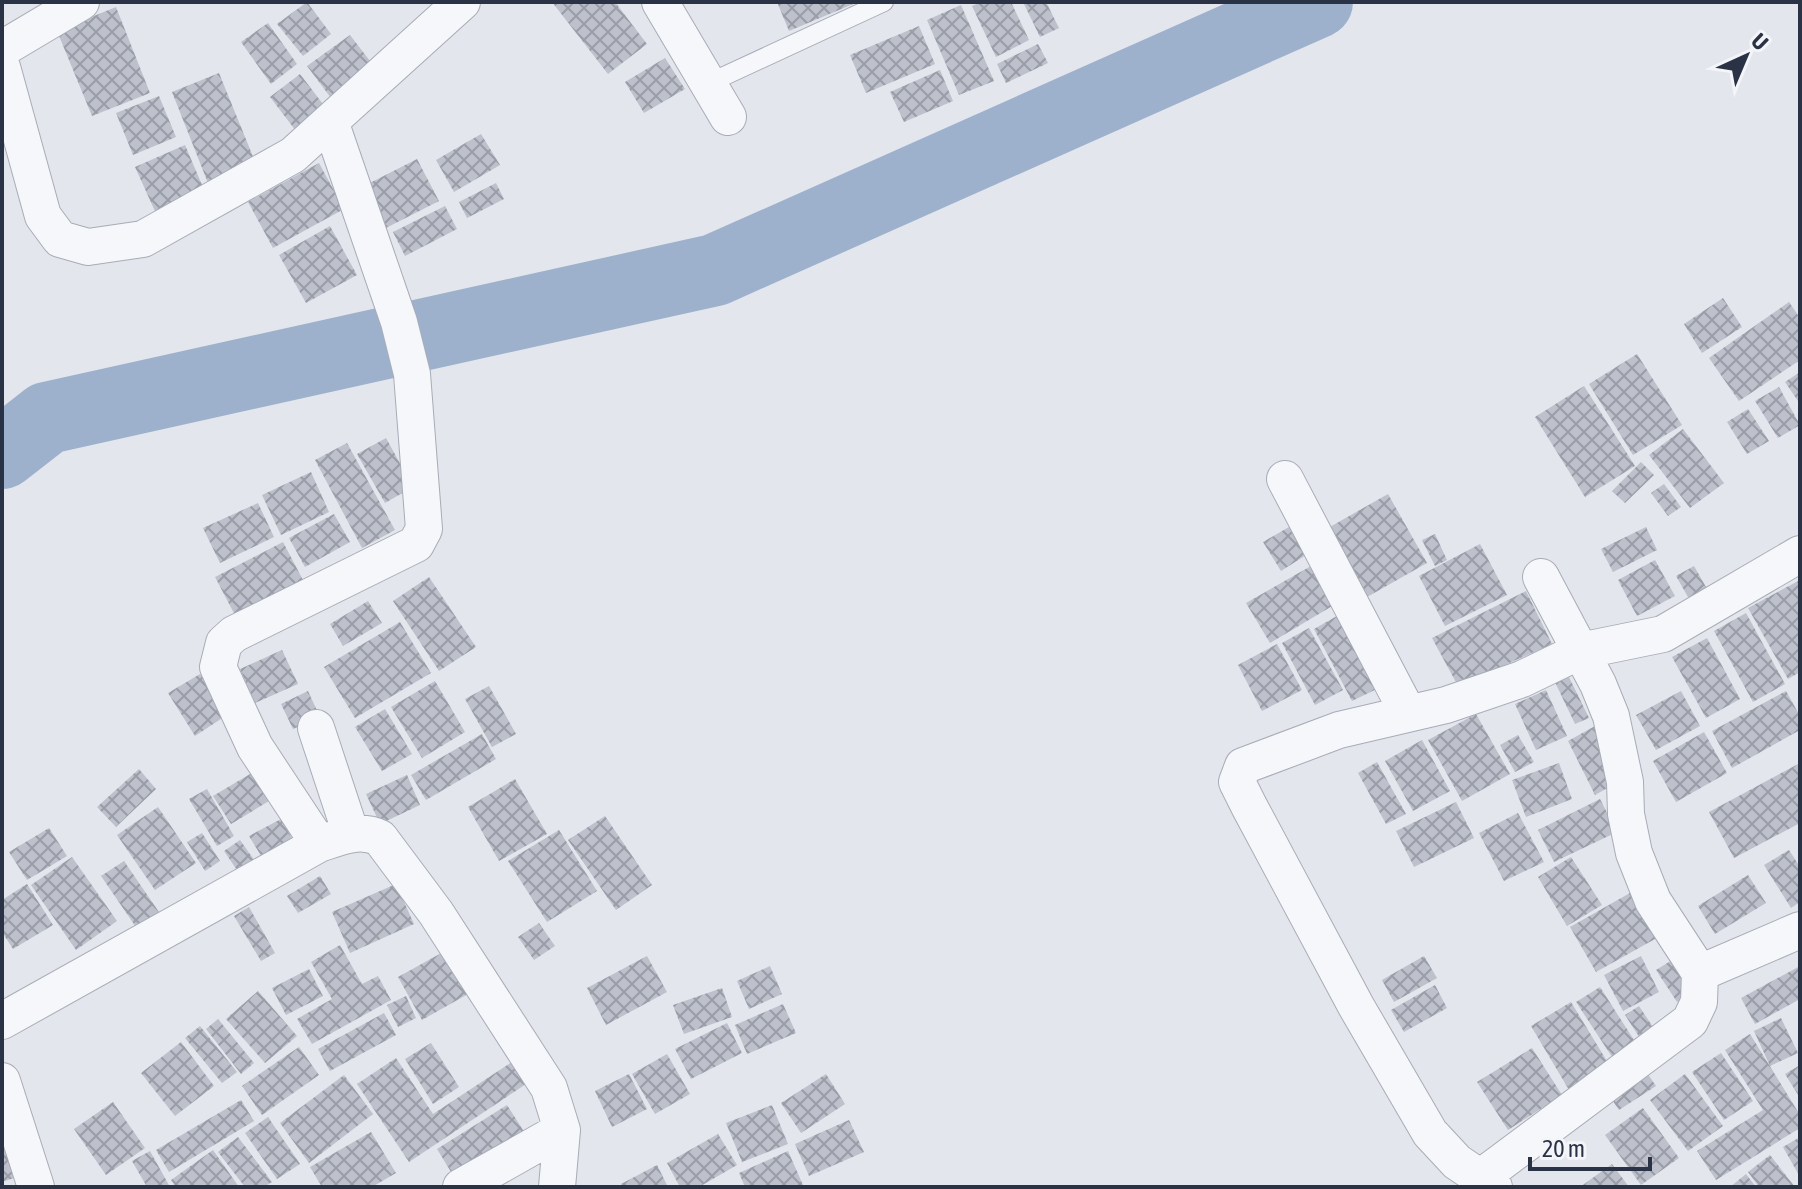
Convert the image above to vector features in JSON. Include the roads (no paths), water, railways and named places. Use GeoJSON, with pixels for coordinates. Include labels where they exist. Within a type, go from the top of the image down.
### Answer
{"type":"FeatureCollection","features":[{"type":"Feature","properties":{"kind":"street"},"geometry":{"type":"LineString","coordinates":[[2,49],[81,2]]}},
{"type":"Feature","properties":{"kind":"street"},"geometry":{"type":"LineString","coordinates":[[2,67],[43,216],[60,239],[88,247],[143,239],[293,155],[331,124],[462,2]]}},
{"type":"Feature","properties":{"kind":"street"},"geometry":{"type":"LineString","coordinates":[[660,2],[728,117]]}},
{"type":"Feature","properties":{"kind":"street"},"geometry":{"type":"LineString","coordinates":[[331,124],[399,322],[412,374],[424,529],[416,544],[234,634],[218,654],[218,667],[255,747],[335,839]]}},
{"type":"Feature","properties":{"kind":"street"},"geometry":{"type":"LineString","coordinates":[[1285,479],[1408,713]]}},
{"type":"Feature","properties":{"kind":"street"},"geometry":{"type":"LineString","coordinates":[[1541,577],[1580,651],[1611,716],[1625,782],[1626,814],[1634,853],[1653,901],[1700,973],[1699,1002],[1690,1021],[1487,1183],[1457,1162],[1430,1133],[1356,1006],[1237,782],[1243,766],[1339,730],[1446,705],[1522,679],[1580,651],[1663,634],[1800,554]]}},
{"type":"Feature","properties":{"kind":"street"},"geometry":{"type":"LineString","coordinates":[[316,728],[335,839]]}},
{"type":"Feature","properties":{"kind":"street"},"geometry":{"type":"LineString","coordinates":[[2,1021],[335,839],[369,832],[380,838],[436,913],[549,1088],[562,1130],[557,1187]]}},
{"type":"Feature","properties":{"kind":"street"},"geometry":{"type":"LineString","coordinates":[[1700,973],[1800,930]]}},
{"type":"Feature","properties":{"kind":"street"},"geometry":{"type":"LineString","coordinates":[[2,1081],[36,1187]]}},
{"type":"Feature","properties":{"kind":"street"},"geometry":{"type":"LineString","coordinates":[[461,1187],[562,1130]]}},
{"type":"Feature","properties":{"kind":"lane"},"geometry":{"type":"LineString","coordinates":[[707,84],[884,2]]}},
{"type":"Feature","properties":{"kind":"waterway"},"geometry":{"type":"LineString","coordinates":[[2,453],[47,418],[715,270],[1317,2]]}}]}
